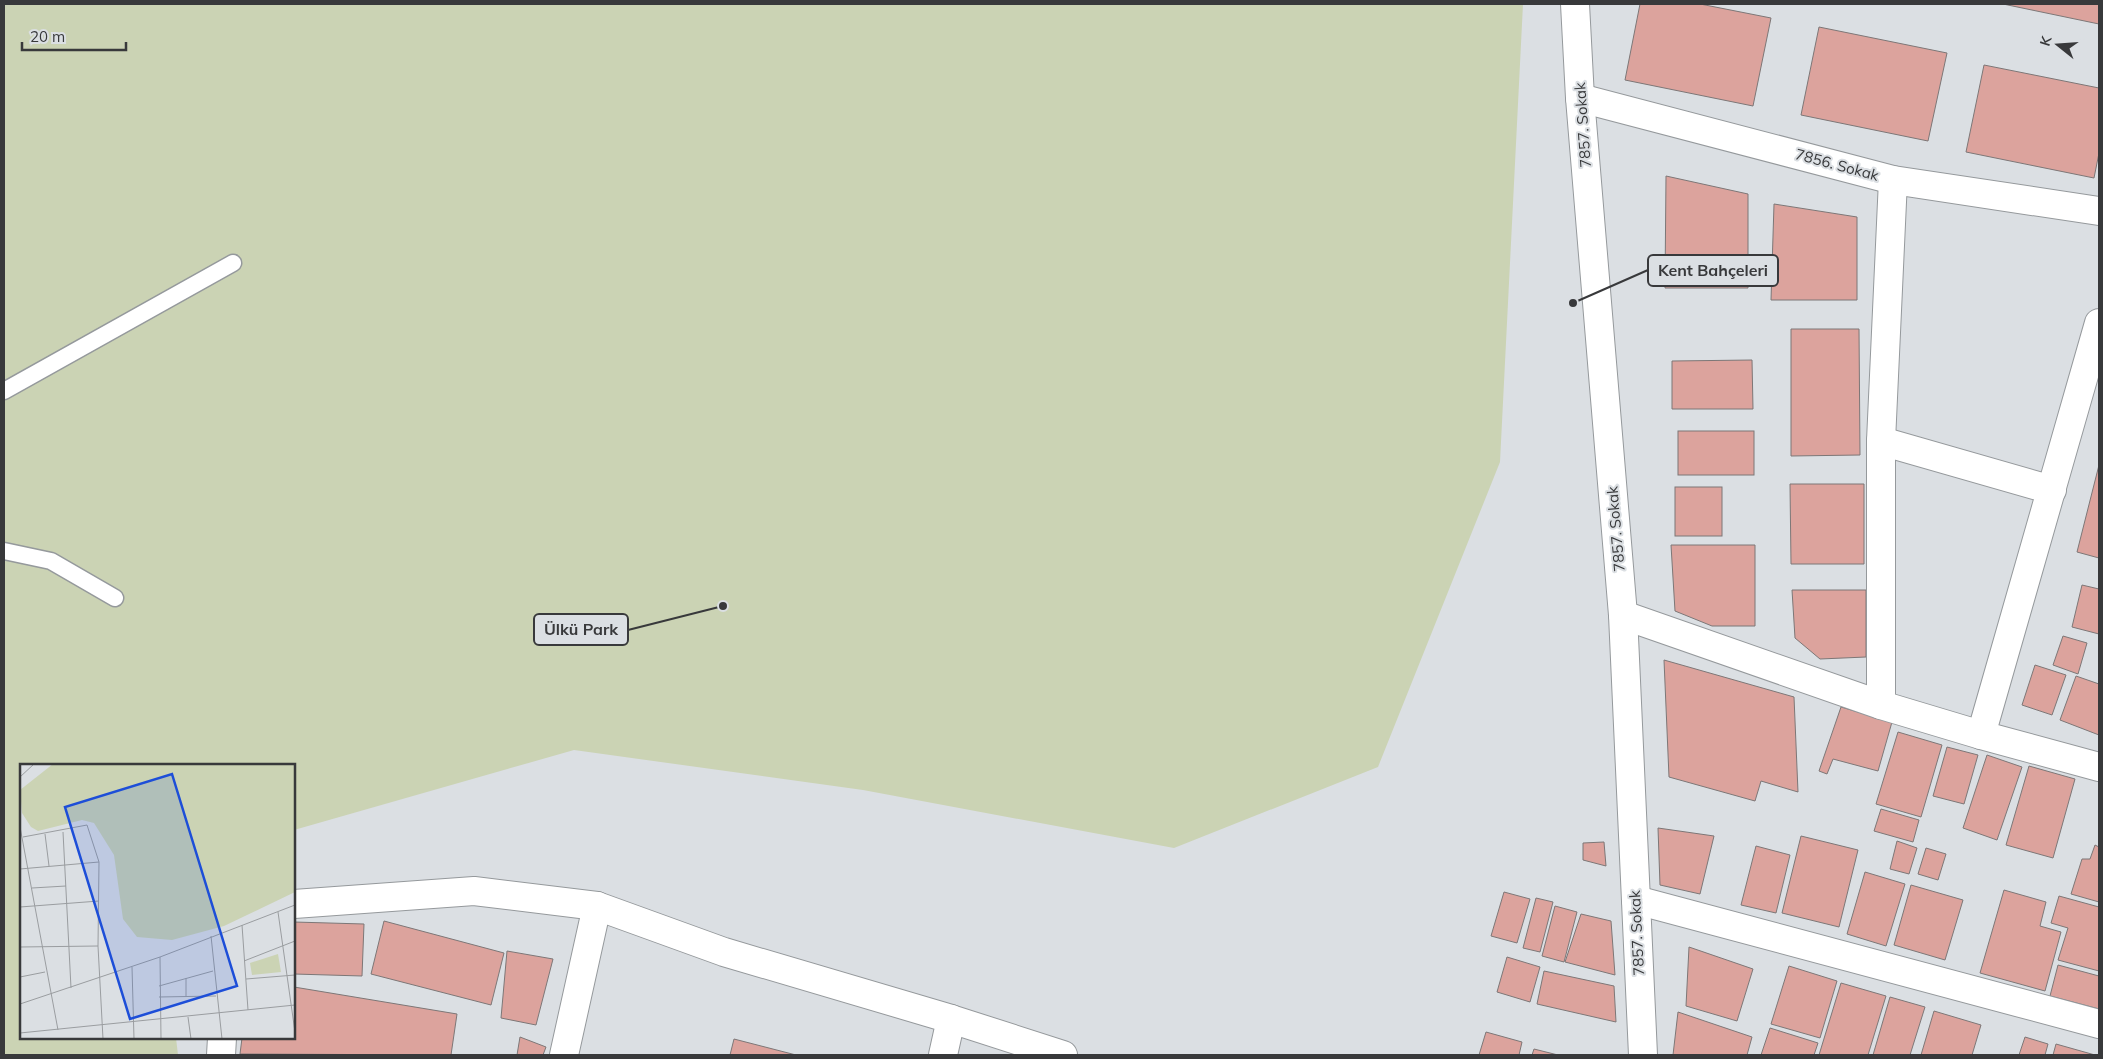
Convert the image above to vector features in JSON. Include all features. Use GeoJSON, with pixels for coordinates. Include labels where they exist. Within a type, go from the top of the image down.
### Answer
{"type":"FeatureCollection","features":[{"type":"Feature","properties":{"kind":"street","name":"7857. Sokak"},"geometry":{"type":"LineString","coordinates":[[1575,4],[1580,98],[1623,615],[1643,1055]]}},
{"type":"Feature","properties":{"kind":"street","name":"7856. Sokak"},"geometry":{"type":"LineString","coordinates":[[1580,98],[1893,180],[2099,212]]}},
{"type":"Feature","properties":{"kind":"street"},"geometry":{"type":"LineString","coordinates":[[1881,705],[1882,441],[1893,180]]}},
{"type":"Feature","properties":{"kind":"street"},"geometry":{"type":"LineString","coordinates":[[1981,735],[2099,323]]}},
{"type":"Feature","properties":{"kind":"street"},"geometry":{"type":"LineString","coordinates":[[1882,441],[2052,490]]}},
{"type":"Feature","properties":{"kind":"street"},"geometry":{"type":"LineString","coordinates":[[1623,615],[1881,705],[1981,735],[2099,767]]}},
{"type":"Feature","properties":{"kind":"street"},"geometry":{"type":"LineString","coordinates":[[295,904],[474,891],[597,906],[724,952],[951,1019],[1063,1055]]}},
{"type":"Feature","properties":{"kind":"street"},"geometry":{"type":"LineString","coordinates":[[1636,900],[2099,1024]]}},
{"type":"Feature","properties":{"kind":"street"},"geometry":{"type":"LineString","coordinates":[[564,1055],[597,906]]}},
{"type":"Feature","properties":{"kind":"street"},"geometry":{"type":"LineString","coordinates":[[943,1055],[951,1019]]}},
{"type":"Feature","properties":{"kind":"street"},"geometry":{"type":"LineString","coordinates":[[221,1055],[222,1039]]}},
{"type":"Feature","properties":{"kind":"lane"},"geometry":{"type":"LineString","coordinates":[[4,390],[232,262]]}},
{"type":"Feature","properties":{"kind":"lane"},"geometry":{"type":"LineString","coordinates":[[4,551],[51,561],[115,598]]}},
{"type":"Feature","properties":{"kind":"green space"},"geometry":{"type":"Polygon","coordinates":[[[4,4],[1523,4],[1500,462],[1378,767],[1174,848],[863,790],[574,750],[295,830],[295,764],[20,764],[20,1039],[176,1039],[178,1055],[4,1055],[4,4]]]}},
{"type":"Feature","properties":{"kind":"building"},"geometry":{"type":"Polygon","coordinates":[[[1640,4],[1700,4],[1771,18],[1753,106],[1625,80],[1640,4]]]}},
{"type":"Feature","properties":{"kind":"building"},"geometry":{"type":"Polygon","coordinates":[[[2003,4],[2099,4],[2099,24],[2003,4]]]}},
{"type":"Feature","properties":{"kind":"building"},"geometry":{"type":"Polygon","coordinates":[[[1819,27],[1947,53],[1928,141],[1801,115],[1819,27]]]}},
{"type":"Feature","properties":{"kind":"building"},"geometry":{"type":"Polygon","coordinates":[[[1984,65],[2099,88],[2099,153],[2094,178],[1966,152],[1984,65]]]}},
{"type":"Feature","properties":{"kind":"building"},"geometry":{"type":"Polygon","coordinates":[[[1666,176],[1748,194],[1748,288],[1665,288],[1666,176]]]}},
{"type":"Feature","properties":{"kind":"building"},"geometry":{"type":"Polygon","coordinates":[[[1774,204],[1857,217],[1857,300],[1771,300],[1774,204]]]}},
{"type":"Feature","properties":{"kind":"building"},"geometry":{"type":"Polygon","coordinates":[[[1791,329],[1859,329],[1860,455],[1791,456],[1791,329]]]}},
{"type":"Feature","properties":{"kind":"building"},"geometry":{"type":"Polygon","coordinates":[[[1752,360],[1753,409],[1672,409],[1672,361],[1752,360]]]}},
{"type":"Feature","properties":{"kind":"building"},"geometry":{"type":"Polygon","coordinates":[[[1678,431],[1754,431],[1754,475],[1678,475],[1678,431]]]}},
{"type":"Feature","properties":{"kind":"building"},"geometry":{"type":"Polygon","coordinates":[[[2099,465],[2099,558],[2077,552],[2099,465]]]}},
{"type":"Feature","properties":{"kind":"building"},"geometry":{"type":"Polygon","coordinates":[[[1790,484],[1864,484],[1864,564],[1791,564],[1790,484]]]}},
{"type":"Feature","properties":{"kind":"building"},"geometry":{"type":"Polygon","coordinates":[[[1675,487],[1722,487],[1722,536],[1675,536],[1675,487]]]}},
{"type":"Feature","properties":{"kind":"building"},"geometry":{"type":"Polygon","coordinates":[[[1671,545],[1755,545],[1755,626],[1712,626],[1675,611],[1671,545]]]}},
{"type":"Feature","properties":{"kind":"building"},"geometry":{"type":"Polygon","coordinates":[[[2082,585],[2099,589],[2099,634],[2072,627],[2082,585]]]}},
{"type":"Feature","properties":{"kind":"building"},"geometry":{"type":"Polygon","coordinates":[[[1792,590],[1866,590],[1866,657],[1820,659],[1795,638],[1792,590]]]}},
{"type":"Feature","properties":{"kind":"building"},"geometry":{"type":"Polygon","coordinates":[[[2063,636],[2087,643],[2078,674],[2053,665],[2063,636]]]}},
{"type":"Feature","properties":{"kind":"building"},"geometry":{"type":"Polygon","coordinates":[[[1664,660],[1794,697],[1798,792],[1761,781],[1755,801],[1669,777],[1664,660]]]}},
{"type":"Feature","properties":{"kind":"building"},"geometry":{"type":"Polygon","coordinates":[[[2035,665],[2066,675],[2052,715],[2022,705],[2035,665]]]}},
{"type":"Feature","properties":{"kind":"building"},"geometry":{"type":"Polygon","coordinates":[[[2076,676],[2099,684],[2099,735],[2060,720],[2076,676]]]}},
{"type":"Feature","properties":{"kind":"building"},"geometry":{"type":"Polygon","coordinates":[[[1841,707],[1892,722],[1878,771],[1833,759],[1827,774],[1819,771],[1841,707]]]}},
{"type":"Feature","properties":{"kind":"building"},"geometry":{"type":"Polygon","coordinates":[[[1898,732],[1942,745],[1921,817],[1876,804],[1898,732]]]}},
{"type":"Feature","properties":{"kind":"building"},"geometry":{"type":"Polygon","coordinates":[[[1947,747],[1978,755],[1964,804],[1933,796],[1947,747]]]}},
{"type":"Feature","properties":{"kind":"building"},"geometry":{"type":"Polygon","coordinates":[[[1987,755],[2022,767],[1997,840],[1963,828],[1987,755]]]}},
{"type":"Feature","properties":{"kind":"building"},"geometry":{"type":"Polygon","coordinates":[[[2029,766],[2075,779],[2053,858],[2006,845],[2029,766]]]}},
{"type":"Feature","properties":{"kind":"building"},"geometry":{"type":"Polygon","coordinates":[[[1881,809],[1919,820],[1913,842],[1874,831],[1881,809]]]}},
{"type":"Feature","properties":{"kind":"building"},"geometry":{"type":"Polygon","coordinates":[[[1658,828],[1714,836],[1700,894],[1660,885],[1658,828]]]}},
{"type":"Feature","properties":{"kind":"building"},"geometry":{"type":"Polygon","coordinates":[[[1801,836],[1858,850],[1839,927],[1782,913],[1801,836]]]}},
{"type":"Feature","properties":{"kind":"building"},"geometry":{"type":"Polygon","coordinates":[[[1897,841],[1917,848],[1909,874],[1890,869],[1897,841]]]}},
{"type":"Feature","properties":{"kind":"building"},"geometry":{"type":"Polygon","coordinates":[[[1604,842],[1606,866],[1583,860],[1583,843],[1604,842]]]}},
{"type":"Feature","properties":{"kind":"building"},"geometry":{"type":"Polygon","coordinates":[[[2095,845],[2099,847],[2099,902],[2071,894],[2082,859],[2090,859],[2095,845]]]}},
{"type":"Feature","properties":{"kind":"building"},"geometry":{"type":"Polygon","coordinates":[[[1756,846],[1790,855],[1776,913],[1741,905],[1756,846]]]}},
{"type":"Feature","properties":{"kind":"building"},"geometry":{"type":"Polygon","coordinates":[[[1926,848],[1946,854],[1938,880],[1918,874],[1926,848]]]}},
{"type":"Feature","properties":{"kind":"building"},"geometry":{"type":"Polygon","coordinates":[[[1865,872],[1905,884],[1886,946],[1847,934],[1865,872]]]}},
{"type":"Feature","properties":{"kind":"building"},"geometry":{"type":"Polygon","coordinates":[[[1911,885],[1963,900],[1945,960],[1894,945],[1911,885]]]}},
{"type":"Feature","properties":{"kind":"building"},"geometry":{"type":"Polygon","coordinates":[[[2004,890],[2046,902],[2040,926],[2061,932],[2045,991],[1980,973],[2004,890]]]}},
{"type":"Feature","properties":{"kind":"building"},"geometry":{"type":"Polygon","coordinates":[[[1504,892],[1530,899],[1517,943],[1491,936],[1504,892]]]}},
{"type":"Feature","properties":{"kind":"building"},"geometry":{"type":"Polygon","coordinates":[[[2059,896],[2099,907],[2099,971],[2058,960],[2068,928],[2051,923],[2059,896]]]}},
{"type":"Feature","properties":{"kind":"building"},"geometry":{"type":"Polygon","coordinates":[[[1536,898],[1553,902],[1540,952],[1523,948],[1536,898]]]}},
{"type":"Feature","properties":{"kind":"building"},"geometry":{"type":"Polygon","coordinates":[[[1555,906],[1577,912],[1564,962],[1542,956],[1555,906]]]}},
{"type":"Feature","properties":{"kind":"building"},"geometry":{"type":"Polygon","coordinates":[[[1581,914],[1611,921],[1615,975],[1565,962],[1581,914]]]}},
{"type":"Feature","properties":{"kind":"building"},"geometry":{"type":"Polygon","coordinates":[[[384,921],[504,953],[491,1005],[371,974],[384,921]]]}},
{"type":"Feature","properties":{"kind":"building"},"geometry":{"type":"Polygon","coordinates":[[[295,922],[364,924],[362,976],[295,974],[295,922]]]}},
{"type":"Feature","properties":{"kind":"building"},"geometry":{"type":"Polygon","coordinates":[[[1689,947],[1753,969],[1737,1021],[1686,1006],[1689,947]]]}},
{"type":"Feature","properties":{"kind":"building"},"geometry":{"type":"Polygon","coordinates":[[[507,951],[553,959],[536,1025],[501,1018],[507,951]]]}},
{"type":"Feature","properties":{"kind":"building"},"geometry":{"type":"Polygon","coordinates":[[[1507,957],[1540,967],[1530,1002],[1497,992],[1507,957]]]}},
{"type":"Feature","properties":{"kind":"building"},"geometry":{"type":"Polygon","coordinates":[[[2058,965],[2099,976],[2099,1009],[2050,996],[2058,965]]]}},
{"type":"Feature","properties":{"kind":"building"},"geometry":{"type":"Polygon","coordinates":[[[1789,966],[1837,981],[1820,1038],[1771,1024],[1789,966]]]}},
{"type":"Feature","properties":{"kind":"building"},"geometry":{"type":"Polygon","coordinates":[[[1544,971],[1614,986],[1616,1022],[1537,1004],[1544,971]]]}},
{"type":"Feature","properties":{"kind":"building"},"geometry":{"type":"Polygon","coordinates":[[[1841,983],[1886,996],[1868,1055],[1819,1055],[1841,983]]]}},
{"type":"Feature","properties":{"kind":"building"},"geometry":{"type":"Polygon","coordinates":[[[295,987],[457,1014],[451,1055],[240,1054],[242,1039],[295,1039],[295,987]]]}},
{"type":"Feature","properties":{"kind":"building"},"geometry":{"type":"Polygon","coordinates":[[[1890,997],[1925,1007],[1910,1055],[1873,1055],[1890,997]]]}},
{"type":"Feature","properties":{"kind":"building"},"geometry":{"type":"Polygon","coordinates":[[[1934,1011],[1981,1025],[1972,1055],[1921,1055],[1934,1011]]]}},
{"type":"Feature","properties":{"kind":"building"},"geometry":{"type":"Polygon","coordinates":[[[1678,1012],[1752,1037],[1747,1055],[1673,1055],[1678,1012]]]}},
{"type":"Feature","properties":{"kind":"building"},"geometry":{"type":"Polygon","coordinates":[[[1770,1028],[1818,1043],[1814,1055],[1761,1055],[1770,1028]]]}},
{"type":"Feature","properties":{"kind":"building"},"geometry":{"type":"Polygon","coordinates":[[[1486,1032],[1522,1042],[1519,1055],[1479,1055],[1486,1032]]]}},
{"type":"Feature","properties":{"kind":"building"},"geometry":{"type":"Polygon","coordinates":[[[520,1037],[546,1047],[543,1055],[517,1055],[520,1037]]]}},
{"type":"Feature","properties":{"kind":"building"},"geometry":{"type":"Polygon","coordinates":[[[2025,1037],[2048,1044],[2045,1055],[2019,1055],[2025,1037]]]}},
{"type":"Feature","properties":{"kind":"building"},"geometry":{"type":"Polygon","coordinates":[[[734,1039],[796,1055],[730,1055],[734,1039]]]}},
{"type":"Feature","properties":{"kind":"building"},"geometry":{"type":"Polygon","coordinates":[[[2056,1044],[2095,1055],[2053,1055],[2056,1044]]]}},
{"type":"Feature","properties":{"kind":"building"},"geometry":{"type":"Polygon","coordinates":[[[1534,1049],[1558,1055],[1532,1055],[1534,1049]]]}},
{"type":"Feature","properties":{"kind":"place","name":"Kent Bahçeleri"},"geometry":{"type":"Point","coordinates":[1573,303]}},
{"type":"Feature","properties":{"kind":"place","name":"Ülkü Park"},"geometry":{"type":"Point","coordinates":[723,606]}}]}
